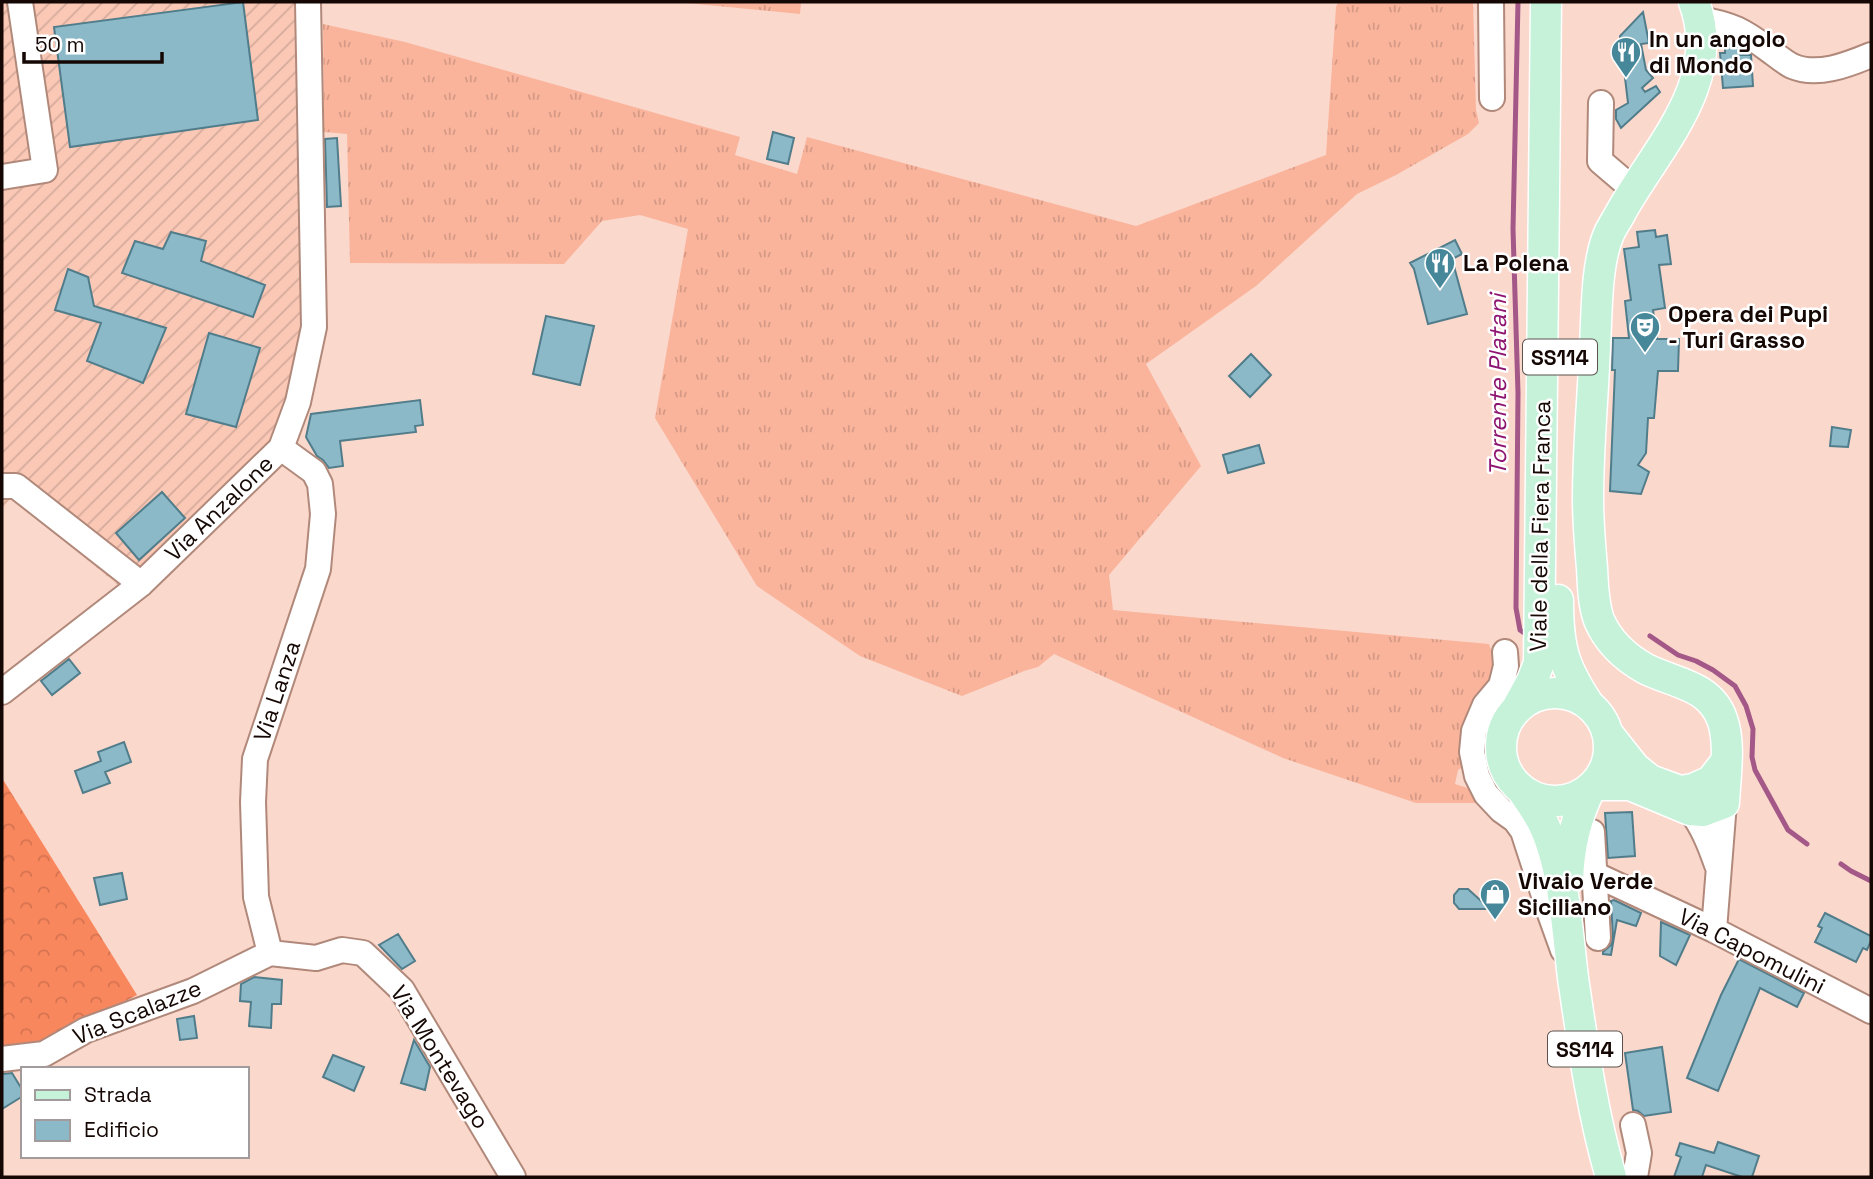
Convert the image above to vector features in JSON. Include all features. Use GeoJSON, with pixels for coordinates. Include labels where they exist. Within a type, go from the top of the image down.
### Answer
{"type":"FeatureCollection","features":[{"type":"Feature","properties":{"kind":"main road","name":"Viale della Fiera Franca"},"geometry":{"type":"LineString","coordinates":[[1516,709],[1539,663],[1546,2]]}},
{"type":"Feature","properties":{"kind":"main road","name":"Viale della Fiera Franca"},"geometry":{"type":"LineString","coordinates":[[1562,2],[1558,626],[1563,657],[1574,683],[1589,705]]}},
{"type":"Feature","properties":{"kind":"main road"},"geometry":{"type":"LineString","coordinates":[[1685,801],[1630,785],[1592,787],[1574,798],[1556,802],[1538,799],[1513,782],[1506,771],[1501,748],[1506,724],[1516,709],[1531,699],[1555,693],[1573,696],[1589,705],[1601,718],[1608,734],[1635,768],[1650,780],[1703,811],[1724,803],[1726,739],[1723,720],[1717,708],[1707,696],[1692,687],[1646,669],[1624,654],[1609,638],[1599,619],[1593,599],[1588,500],[1599,277],[1608,236],[1691,98],[1700,64],[1702,38],[1697,10]]}},
{"type":"Feature","properties":{"kind":"main road"},"geometry":{"type":"LineString","coordinates":[[1567,920],[1571,845],[1580,808],[1607,764],[1610,752],[1608,734]]}},
{"type":"Feature","properties":{"kind":"main road"},"geometry":{"type":"LineString","coordinates":[[1685,801],[1693,789],[1711,781],[1725,763]]}},
{"type":"Feature","properties":{"kind":"main road"},"geometry":{"type":"LineString","coordinates":[[1522,790],[1539,815],[1551,844],[1567,920]]}},
{"type":"Feature","properties":{"kind":"main road","name":"SS114"},"geometry":{"type":"LineString","coordinates":[[1567,920],[1593,1100],[1611,1177]]}},
{"type":"Feature","properties":{"kind":"street"},"geometry":{"type":"LineString","coordinates":[[2,177],[45,170],[20,2]]}},
{"type":"Feature","properties":{"kind":"street","name":"Via Anzalone"},"geometry":{"type":"LineString","coordinates":[[2,692],[141,584],[281,448],[298,402],[314,327],[308,2]]}},
{"type":"Feature","properties":{"kind":"street"},"geometry":{"type":"LineString","coordinates":[[1491,2],[1492,98]]}},
{"type":"Feature","properties":{"kind":"street"},"geometry":{"type":"LineString","coordinates":[[1697,10],[1744,31],[1791,66],[1814,70],[1847,65],[1871,55]]}},
{"type":"Feature","properties":{"kind":"street"},"geometry":{"type":"LineString","coordinates":[[1601,103],[1600,161],[1634,190]]}},
{"type":"Feature","properties":{"kind":"street","name":"Via Lanza"},"geometry":{"type":"LineString","coordinates":[[270,953],[256,897],[253,802],[255,759],[318,569],[323,514],[320,484],[314,472],[281,448]]}},
{"type":"Feature","properties":{"kind":"street"},"geometry":{"type":"LineString","coordinates":[[2,486],[16,486],[141,584]]}},
{"type":"Feature","properties":{"kind":"street"},"geometry":{"type":"LineString","coordinates":[[1505,652],[1506,666],[1501,686],[1485,705],[1474,731],[1472,752],[1477,776],[1486,794],[1515,820],[1523,831],[1573,976]]}},
{"type":"Feature","properties":{"kind":"street"},"geometry":{"type":"LineString","coordinates":[[1685,801],[1699,821],[1720,872]]}},
{"type":"Feature","properties":{"kind":"street"},"geometry":{"type":"LineString","coordinates":[[1714,930],[1724,803]]}},
{"type":"Feature","properties":{"kind":"street"},"geometry":{"type":"LineString","coordinates":[[1592,832],[1598,938]]}},
{"type":"Feature","properties":{"kind":"street","name":"Via Capomulini"},"geometry":{"type":"LineString","coordinates":[[1594,874],[1714,930],[1871,1011]]}},
{"type":"Feature","properties":{"kind":"street","name":"Via Montevago"},"geometry":{"type":"LineString","coordinates":[[270,953],[316,958],[342,950],[363,953],[402,990],[513,1177]]}},
{"type":"Feature","properties":{"kind":"street","name":"Via Scalazze"},"geometry":{"type":"LineString","coordinates":[[2,1059],[44,1054],[86,1030],[193,991],[270,953]]}},
{"type":"Feature","properties":{"kind":"street"},"geometry":{"type":"LineString","coordinates":[[1633,1125],[1639,1153],[1635,1177]]}},
{"type":"Feature","properties":{"kind":"shaded area"},"geometry":{"type":"Polygon","coordinates":[[[2,2],[303,2],[309,283],[293,401],[271,442],[123,589],[11,498],[2,509],[2,2]]]}},
{"type":"Feature","properties":{"kind":"green space"},"geometry":{"type":"Polygon","coordinates":[[[676,2],[801,2],[800,14],[676,2]]]}},
{"type":"Feature","properties":{"kind":"green space"},"geometry":{"type":"Polygon","coordinates":[[[1338,2],[1473,2],[1476,110],[1479,123],[1468,134],[1357,194],[1256,286],[1146,364],[1201,466],[1109,575],[1113,610],[1489,644],[1495,662],[1467,764],[1458,770],[1455,784],[1477,791],[1484,803],[1416,803],[1283,758],[1054,654],[1038,667],[962,696],[860,656],[757,586],[655,418],[688,229],[640,215],[602,221],[564,264],[350,263],[347,134],[324,132],[323,24],[405,42],[740,137],[735,155],[797,174],[807,137],[1136,226],[1326,155],[1338,2]]]}},
{"type":"Feature","properties":{"kind":"green space"},"geometry":{"type":"Polygon","coordinates":[[[2,778],[137,995],[39,1046],[2,1053],[2,778]]]}},
{"type":"Feature","properties":{"kind":"building"},"geometry":{"type":"Polygon","coordinates":[[[243,2],[258,120],[70,147],[54,27],[243,2]]]}},
{"type":"Feature","properties":{"kind":"building"},"geometry":{"type":"Polygon","coordinates":[[[1643,12],[1649,43],[1641,44],[1646,70],[1653,78],[1642,88],[1645,92],[1656,86],[1660,92],[1621,128],[1616,119],[1616,110],[1628,103],[1620,36],[1643,12]]]}},
{"type":"Feature","properties":{"kind":"building"},"geometry":{"type":"Polygon","coordinates":[[[1733,44],[1739,48],[1740,55],[1751,55],[1753,86],[1723,88],[1720,53],[1725,53],[1725,45],[1733,44]]]}},
{"type":"Feature","properties":{"kind":"building"},"geometry":{"type":"Polygon","coordinates":[[[773,132],[794,138],[788,164],[767,159],[773,132]]]}},
{"type":"Feature","properties":{"kind":"building"},"geometry":{"type":"Polygon","coordinates":[[[337,138],[341,206],[327,207],[325,139],[337,138]]]}},
{"type":"Feature","properties":{"kind":"building"},"geometry":{"type":"Polygon","coordinates":[[[1655,230],[1656,237],[1667,235],[1671,264],[1659,265],[1665,308],[1653,310],[1657,339],[1679,339],[1678,371],[1658,371],[1654,418],[1648,418],[1646,453],[1638,465],[1649,472],[1641,494],[1610,491],[1615,370],[1612,370],[1613,338],[1629,338],[1625,301],[1631,300],[1624,249],[1639,247],[1637,232],[1655,230]]]}},
{"type":"Feature","properties":{"kind":"building"},"geometry":{"type":"Polygon","coordinates":[[[171,232],[206,241],[201,261],[265,285],[253,317],[122,273],[135,241],[163,249],[171,232]]]}},
{"type":"Feature","properties":{"kind":"building"},"geometry":{"type":"Polygon","coordinates":[[[1455,240],[1462,254],[1452,259],[1467,314],[1428,324],[1414,269],[1410,263],[1455,240]]]}},
{"type":"Feature","properties":{"kind":"building"},"geometry":{"type":"Polygon","coordinates":[[[68,269],[88,277],[94,306],[166,328],[143,383],[87,361],[101,323],[55,310],[68,269]]]}},
{"type":"Feature","properties":{"kind":"building"},"geometry":{"type":"Polygon","coordinates":[[[546,316],[594,326],[580,385],[533,374],[546,316]]]}},
{"type":"Feature","properties":{"kind":"building"},"geometry":{"type":"Polygon","coordinates":[[[209,333],[260,348],[236,427],[186,414],[209,333]]]}},
{"type":"Feature","properties":{"kind":"building"},"geometry":{"type":"Polygon","coordinates":[[[1251,354],[1271,375],[1250,397],[1229,376],[1251,354]]]}},
{"type":"Feature","properties":{"kind":"building"},"geometry":{"type":"Polygon","coordinates":[[[420,400],[423,425],[415,426],[416,432],[340,441],[343,466],[329,468],[317,456],[306,437],[311,414],[420,400]]]}},
{"type":"Feature","properties":{"kind":"building"},"geometry":{"type":"Polygon","coordinates":[[[1832,427],[1851,430],[1848,447],[1830,446],[1832,427]]]}},
{"type":"Feature","properties":{"kind":"building"},"geometry":{"type":"Polygon","coordinates":[[[1259,445],[1264,463],[1228,473],[1223,455],[1259,445]]]}},
{"type":"Feature","properties":{"kind":"building"},"geometry":{"type":"Polygon","coordinates":[[[162,492],[185,518],[139,560],[116,533],[162,492]]]}},
{"type":"Feature","properties":{"kind":"building"},"geometry":{"type":"Polygon","coordinates":[[[69,659],[80,673],[52,695],[41,681],[69,659]]]}},
{"type":"Feature","properties":{"kind":"building"},"geometry":{"type":"Polygon","coordinates":[[[124,742],[131,762],[105,772],[110,783],[83,793],[75,771],[101,761],[98,752],[124,742]]]}},
{"type":"Feature","properties":{"kind":"building"},"geometry":{"type":"Polygon","coordinates":[[[1632,812],[1635,856],[1608,858],[1605,813],[1632,812]]]}},
{"type":"Feature","properties":{"kind":"building"},"geometry":{"type":"Polygon","coordinates":[[[122,873],[127,899],[100,905],[94,878],[122,873]]]}},
{"type":"Feature","properties":{"kind":"building"},"geometry":{"type":"Polygon","coordinates":[[[1459,889],[1468,889],[1490,909],[1459,909],[1454,903],[1454,895],[1459,889]]]}},
{"type":"Feature","properties":{"kind":"building"},"geometry":{"type":"Polygon","coordinates":[[[1611,901],[1641,913],[1636,926],[1617,920],[1611,955],[1603,954],[1613,938],[1611,901]]]}},
{"type":"Feature","properties":{"kind":"building"},"geometry":{"type":"Polygon","coordinates":[[[1825,913],[1871,936],[1867,950],[1863,948],[1856,962],[1815,942],[1822,928],[1818,926],[1825,913]]]}},
{"type":"Feature","properties":{"kind":"building"},"geometry":{"type":"Polygon","coordinates":[[[1661,922],[1690,935],[1676,965],[1660,956],[1661,922]]]}},
{"type":"Feature","properties":{"kind":"building"},"geometry":{"type":"Polygon","coordinates":[[[398,934],[415,961],[402,969],[379,945],[398,934]]]}},
{"type":"Feature","properties":{"kind":"building"},"geometry":{"type":"Polygon","coordinates":[[[1739,959],[1804,993],[1797,1007],[1760,988],[1718,1091],[1687,1078],[1739,959]]]}},
{"type":"Feature","properties":{"kind":"building"},"geometry":{"type":"Polygon","coordinates":[[[254,977],[282,980],[281,1004],[272,1004],[271,1028],[249,1026],[251,1002],[240,1001],[241,984],[254,977]]]}},
{"type":"Feature","properties":{"kind":"building"},"geometry":{"type":"Polygon","coordinates":[[[194,1016],[197,1038],[180,1040],[177,1019],[194,1016]]]}},
{"type":"Feature","properties":{"kind":"building"},"geometry":{"type":"Polygon","coordinates":[[[414,1040],[430,1067],[425,1090],[401,1083],[414,1040]]]}},
{"type":"Feature","properties":{"kind":"building"},"geometry":{"type":"Polygon","coordinates":[[[1662,1047],[1671,1112],[1644,1116],[1633,1110],[1625,1053],[1662,1047]]]}},
{"type":"Feature","properties":{"kind":"building"},"geometry":{"type":"Polygon","coordinates":[[[333,1055],[364,1067],[354,1091],[323,1077],[333,1055]]]}},
{"type":"Feature","properties":{"kind":"building"},"geometry":{"type":"Polygon","coordinates":[[[12,1073],[21,1088],[21,1097],[2,1109],[2,1074],[12,1073]]]}},
{"type":"Feature","properties":{"kind":"building"},"geometry":{"type":"Polygon","coordinates":[[[1718,1142],[1759,1156],[1752,1177],[1742,1177],[1706,1165],[1702,1177],[1674,1177],[1681,1157],[1676,1155],[1680,1143],[1714,1153],[1718,1142]]]}},
{"type":"Feature","properties":{"kind":"waterway","name":"Torrente Platani"},"geometry":{"type":"LineString","coordinates":[[1518,2],[1513,229],[1518,393],[1516,608],[1520,630],[1530,637]]}},
{"type":"Feature","properties":{"kind":"waterway","name":"Torrente Platani"},"geometry":{"type":"LineString","coordinates":[[1650,636],[1678,655],[1713,670],[1735,686],[1746,706],[1753,729],[1752,757],[1755,770],[1788,830],[1807,844]]}},
{"type":"Feature","properties":{"kind":"waterway","name":"Torrente Platani"},"geometry":{"type":"LineString","coordinates":[[1841,864],[1871,881]]}},
{"type":"Feature","properties":{"kind":"place","name":"In un angolo di Mondo"},"geometry":{"type":"Point","coordinates":[1626,79]}},
{"type":"Feature","properties":{"kind":"place","name":"La Polena"},"geometry":{"type":"Point","coordinates":[1440,290]}},
{"type":"Feature","properties":{"kind":"place","name":"Opera dei Pupi - Turi Grasso"},"geometry":{"type":"Point","coordinates":[1645,354]}},
{"type":"Feature","properties":{"kind":"place","name":"Vivaio Verde Siciliano"},"geometry":{"type":"Point","coordinates":[1495,921]}}]}
